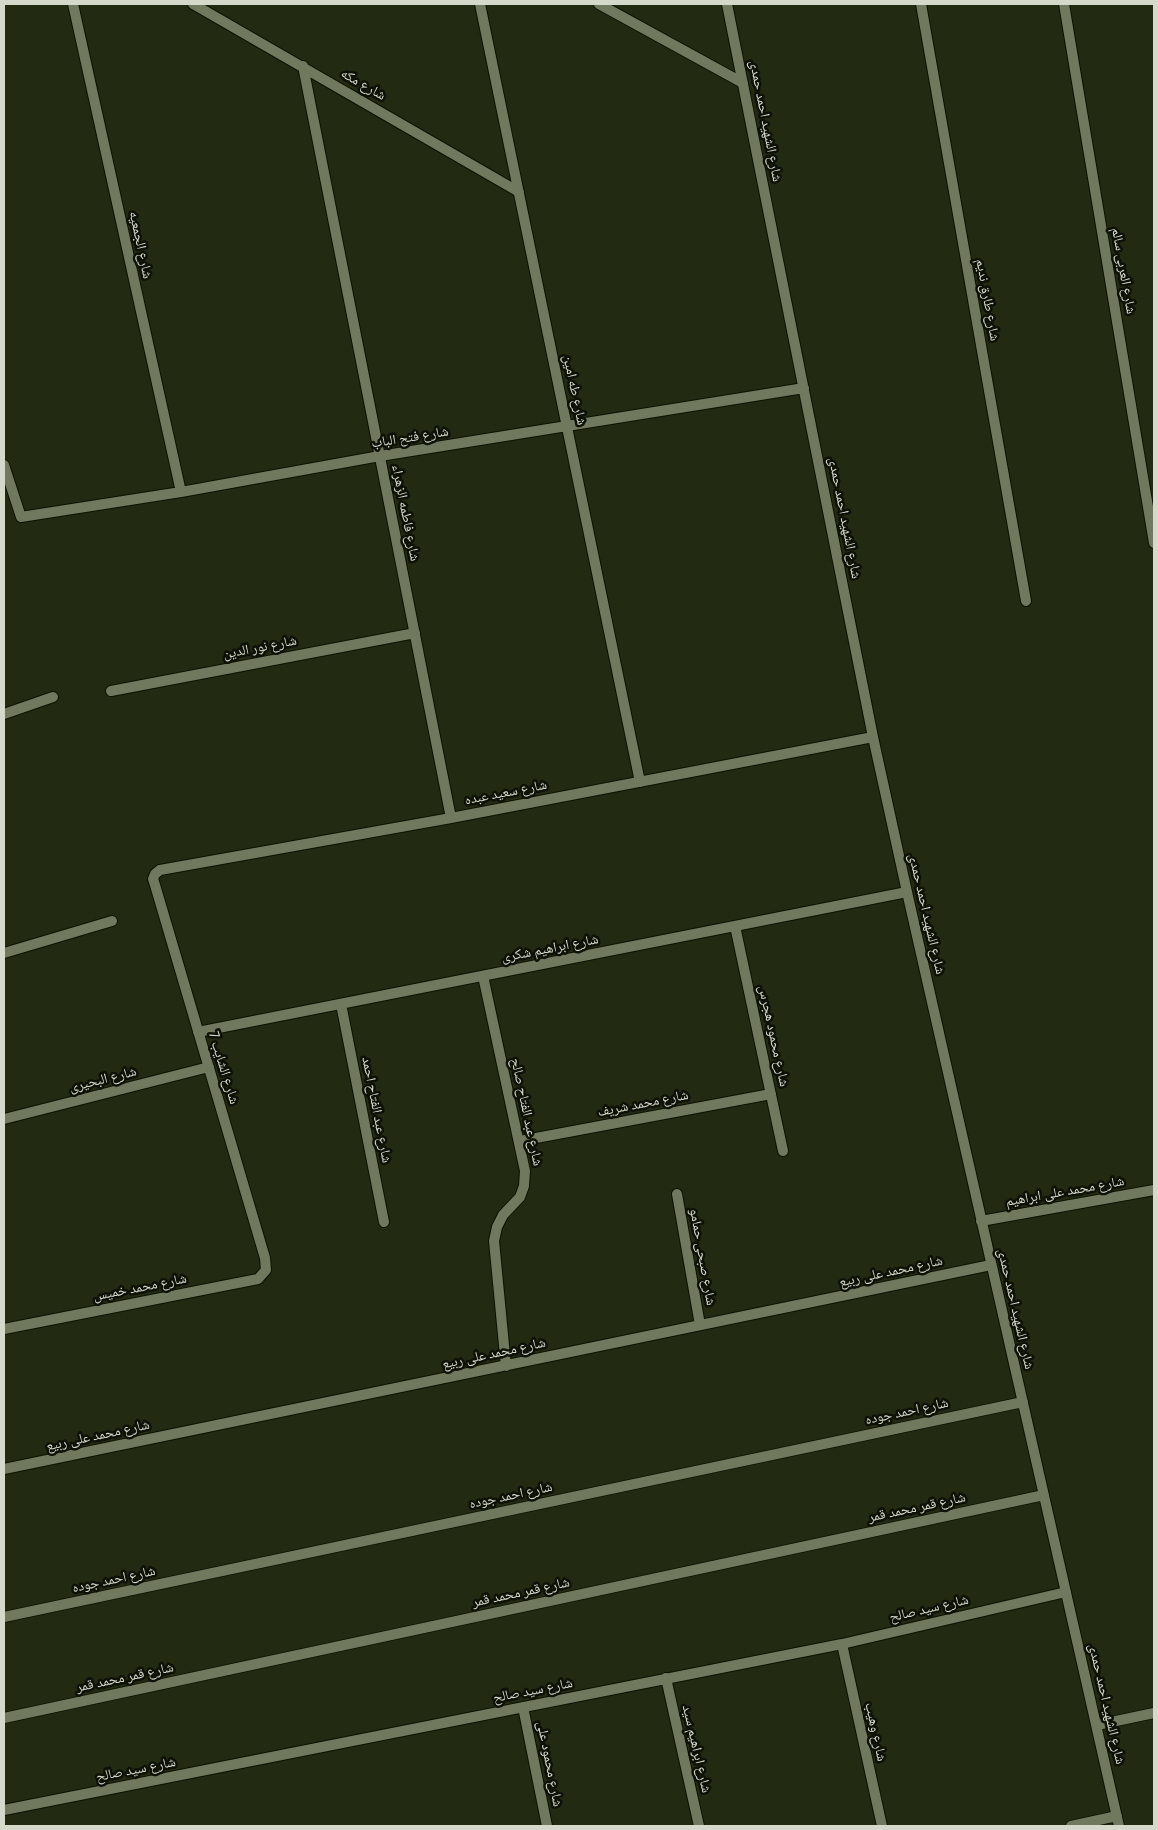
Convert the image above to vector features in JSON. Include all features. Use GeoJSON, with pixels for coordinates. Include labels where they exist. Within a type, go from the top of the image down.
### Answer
{"type":"FeatureCollection","features":[{"type":"Feature","properties":{"kind":"street","name":"شارع الجمعيه"},"geometry":{"type":"LineString","coordinates":[[73,4],[181,492]]}},
{"type":"Feature","properties":{"kind":"street","name":"شارع مكه"},"geometry":{"type":"LineString","coordinates":[[193,4],[519,192]]}},
{"type":"Feature","properties":{"kind":"street","name":"شارع طه امين"},"geometry":{"type":"LineString","coordinates":[[480,4],[640,782]]}},
{"type":"Feature","properties":{"kind":"street"},"geometry":{"type":"LineString","coordinates":[[599,4],[743,83]]}},
{"type":"Feature","properties":{"kind":"street","name":"شارع الشهيد احمد حمدى"},"geometry":{"type":"LineString","coordinates":[[727,4],[874,737],[907,892],[1098,1725],[1118,1821]]}},
{"type":"Feature","properties":{"kind":"street","name":"شارع طارق نديم"},"geometry":{"type":"LineString","coordinates":[[921,4],[1026,602]]}},
{"type":"Feature","properties":{"kind":"street","name":"شارع العربى سالم"},"geometry":{"type":"LineString","coordinates":[[1064,4],[1154,543]]}},
{"type":"Feature","properties":{"kind":"street","name":"شارع فاطمه الزهراء"},"geometry":{"type":"LineString","coordinates":[[303,66],[451,818]]}},
{"type":"Feature","properties":{"kind":"street","name":"شارع فتح الباب"},"geometry":{"type":"LineString","coordinates":[[4,465],[21,517],[181,492],[380,456],[804,388]]}},
{"type":"Feature","properties":{"kind":"street","name":"شارع نور الدين"},"geometry":{"type":"LineString","coordinates":[[111,691],[414,633]]}},
{"type":"Feature","properties":{"kind":"street"},"geometry":{"type":"LineString","coordinates":[[4,714],[53,697]]}},
{"type":"Feature","properties":{"kind":"street","name":"شارع سعيد عبده"},"geometry":{"type":"LineString","coordinates":[[155,885],[153,880],[155,874],[165,869],[451,818],[874,737]]}},
{"type":"Feature","properties":{"kind":"street","name":"شارع الشايب 7"},"geometry":{"type":"LineString","coordinates":[[155,885],[265,1258]]}},
{"type":"Feature","properties":{"kind":"street","name":"شارع ابراهيم شكرى"},"geometry":{"type":"LineString","coordinates":[[198,1032],[907,892]]}},
{"type":"Feature","properties":{"kind":"street"},"geometry":{"type":"LineString","coordinates":[[4,953],[112,921]]}},
{"type":"Feature","properties":{"kind":"street","name":"شارع محمود هجرس"},"geometry":{"type":"LineString","coordinates":[[736,926],[783,1151]]}},
{"type":"Feature","properties":{"kind":"street","name":"شارع عبد الفتاح صالح"},"geometry":{"type":"LineString","coordinates":[[483,976],[525,1170],[524,1186],[520,1197],[502,1215],[494,1241],[506,1366]]}},
{"type":"Feature","properties":{"kind":"street","name":"شارع عبد الفتاح احمد"},"geometry":{"type":"LineString","coordinates":[[340,1004],[384,1222]]}},
{"type":"Feature","properties":{"kind":"street","name":"شارع البحيرى"},"geometry":{"type":"LineString","coordinates":[[4,1119],[209,1067]]}},
{"type":"Feature","properties":{"kind":"street","name":"شارع محمد شريف"},"geometry":{"type":"LineString","coordinates":[[520,1142],[771,1094]]}},
{"type":"Feature","properties":{"kind":"street","name":"شارع محمد على ابراهيم"},"geometry":{"type":"LineString","coordinates":[[981,1221],[1154,1190]]}},
{"type":"Feature","properties":{"kind":"street","name":"شارع صبحى حمامو"},"geometry":{"type":"LineString","coordinates":[[677,1194],[700,1325]]}},
{"type":"Feature","properties":{"kind":"street","name":"شارع محمد خميس"},"geometry":{"type":"LineString","coordinates":[[4,1329],[258,1279],[266,1270],[265,1258]]}},
{"type":"Feature","properties":{"kind":"street","name":"شارع محمد على ربيع"},"geometry":{"type":"LineString","coordinates":[[4,1470],[991,1265]]}},
{"type":"Feature","properties":{"kind":"street","name":"شارع احمد جوده"},"geometry":{"type":"LineString","coordinates":[[4,1617],[1023,1402]]}},
{"type":"Feature","properties":{"kind":"street","name":"شارع قمر محمد قمر"},"geometry":{"type":"LineString","coordinates":[[4,1718],[1044,1495]]}},
{"type":"Feature","properties":{"kind":"street","name":"شارع سيد صالح"},"geometry":{"type":"LineString","coordinates":[[4,1810],[842,1644],[1066,1592]]}},
{"type":"Feature","properties":{"kind":"street","name":"شارع وهيب"},"geometry":{"type":"LineString","coordinates":[[842,1644],[882,1826]]}},
{"type":"Feature","properties":{"kind":"street","name":"شارع ابراهيم سيد"},"geometry":{"type":"LineString","coordinates":[[666,1678],[699,1826]]}},
{"type":"Feature","properties":{"kind":"street","name":"شارع محمود على"},"geometry":{"type":"LineString","coordinates":[[524,1707],[547,1826]]}},
{"type":"Feature","properties":{"kind":"street"},"geometry":{"type":"LineString","coordinates":[[1098,1725],[1154,1713]]}},
{"type":"Feature","properties":{"kind":"street"},"geometry":{"type":"LineString","coordinates":[[1071,1826],[1118,1821]]}}]}
